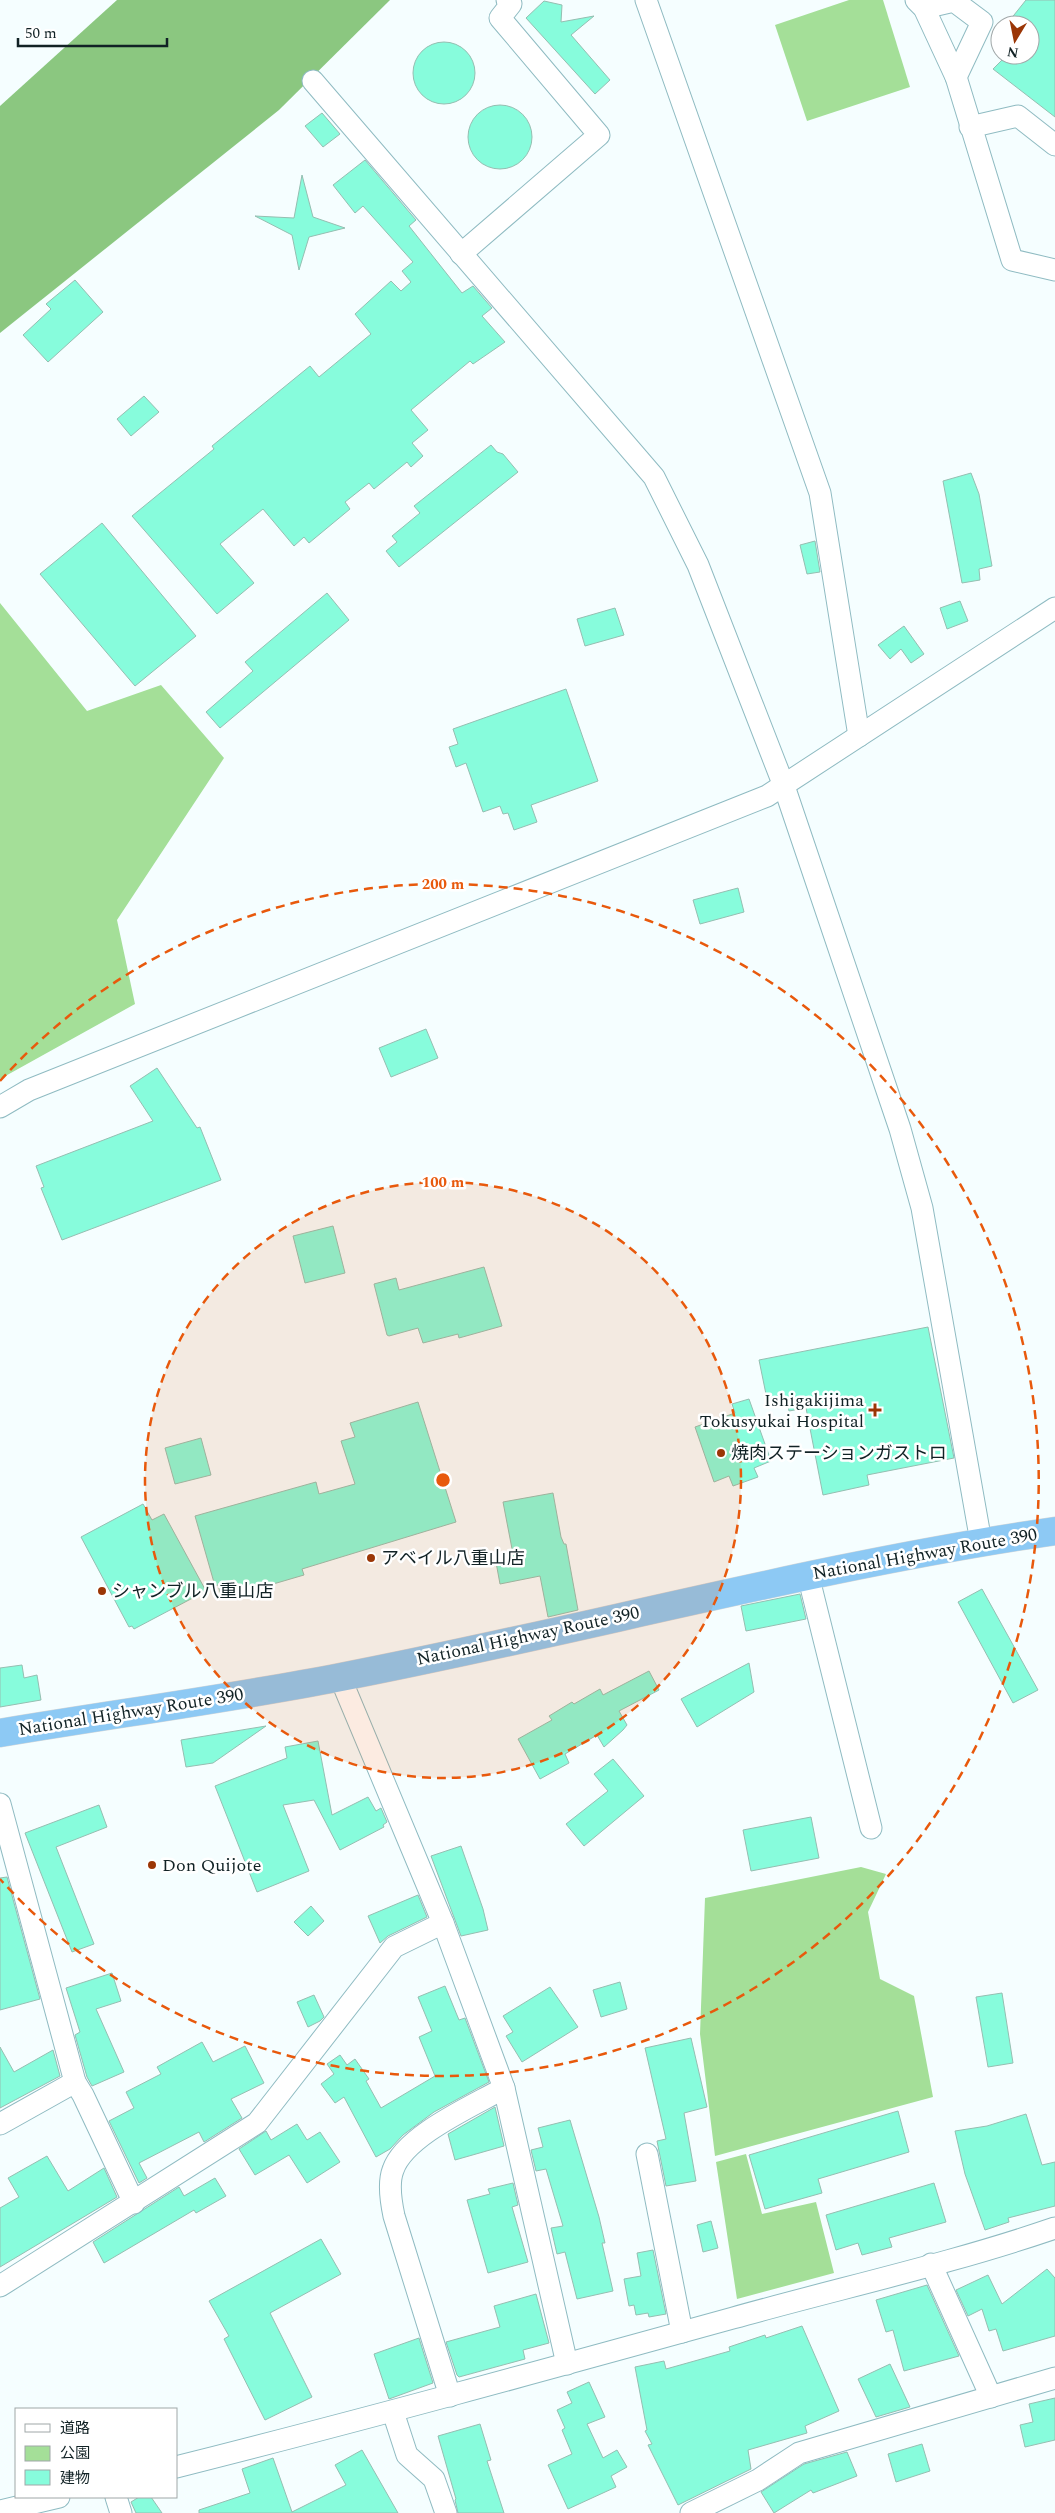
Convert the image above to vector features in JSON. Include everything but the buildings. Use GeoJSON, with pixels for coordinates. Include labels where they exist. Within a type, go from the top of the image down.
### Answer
{"type":"FeatureCollection","features":[{"type":"Feature","properties":{"kind":"highway","name":"National Highway Route 390"},"geometry":{"type":"LineString","coordinates":[[0,1733],[340,1677],[808,1575],[981,1542],[1055,1531]]}},
{"type":"Feature","properties":{"kind":"street"},"geometry":{"type":"LineString","coordinates":[[461,254],[599,135],[500,18],[511,4],[507,0]]}},
{"type":"Feature","properties":{"kind":"street"},"geometry":{"type":"LineString","coordinates":[[646,0],[820,493],[859,736]]}},
{"type":"Feature","properties":{"kind":"street"},"geometry":{"type":"LineString","coordinates":[[956,77],[982,22],[954,1],[920,4],[956,77],[1012,260],[1055,270]]}},
{"type":"Feature","properties":{"kind":"street"},"geometry":{"type":"LineString","coordinates":[[313,81],[654,477],[698,565],[784,786],[900,1129],[922,1208],[981,1542]]}},
{"type":"Feature","properties":{"kind":"street"},"geometry":{"type":"LineString","coordinates":[[970,127],[1018,116],[1055,145]]}},
{"type":"Feature","properties":{"kind":"street"},"geometry":{"type":"LineString","coordinates":[[0,1107],[29,1090],[758,800],[784,786],[1055,608]]}},
{"type":"Feature","properties":{"kind":"street"},"geometry":{"type":"LineString","coordinates":[[808,1575],[871,1828]]}},
{"type":"Feature","properties":{"kind":"street"},"geometry":{"type":"LineString","coordinates":[[340,1677],[443,1924],[504,2088],[567,2364]]}},
{"type":"Feature","properties":{"kind":"street"},"geometry":{"type":"LineString","coordinates":[[0,1804],[75,2082],[84,2095],[134,2203]]}},
{"type":"Feature","properties":{"kind":"street"},"geometry":{"type":"LineString","coordinates":[[0,2286],[134,2203],[257,2123],[394,1947],[443,1924]]}},
{"type":"Feature","properties":{"kind":"street"},"geometry":{"type":"LineString","coordinates":[[0,2124],[75,2082]]}},
{"type":"Feature","properties":{"kind":"street"},"geometry":{"type":"LineString","coordinates":[[450,2396],[394,2216],[391,2199],[392,2170],[404,2150],[437,2127],[504,2088]]}},
{"type":"Feature","properties":{"kind":"street"},"geometry":{"type":"LineString","coordinates":[[647,2154],[682,2332]]}},
{"type":"Feature","properties":{"kind":"street"},"geometry":{"type":"LineString","coordinates":[[178,2466],[393,2412],[1055,2228]]}},
{"type":"Feature","properties":{"kind":"street"},"geometry":{"type":"LineString","coordinates":[[931,2264],[991,2396]]}},
{"type":"Feature","properties":{"kind":"street"},"geometry":{"type":"LineString","coordinates":[[691,2513],[758,2480],[798,2453],[1055,2378]]}},
{"type":"Feature","properties":{"kind":"street"},"geometry":{"type":"LineString","coordinates":[[393,2412],[407,2455],[434,2479],[446,2513]]}},
{"type":"Feature","properties":{"kind":"street"},"geometry":{"type":"LineString","coordinates":[[0,2511],[55,2498]]}},
{"type":"Feature","properties":{"kind":"street"},"geometry":{"type":"LineString","coordinates":[[116,2498],[120,2513]]}},
{"type":"Feature","properties":{"kind":"green space"},"geometry":{"type":"Polygon","coordinates":[[[117,0],[390,0],[279,110],[0,333],[0,106],[117,0]]]}},
{"type":"Feature","properties":{"kind":"green space"},"geometry":{"type":"Polygon","coordinates":[[[849,0],[883,0],[910,87],[807,121],[775,25],[849,0]]]}},
{"type":"Feature","properties":{"kind":"green space"},"geometry":{"type":"Polygon","coordinates":[[[0,603],[87,711],[161,685],[224,758],[117,920],[135,1004],[0,1079],[0,603]]]}},
{"type":"Feature","properties":{"kind":"green space"},"geometry":{"type":"Polygon","coordinates":[[[861,1867],[886,1874],[868,1912],[880,1979],[914,1996],[933,2097],[715,2156],[700,2034],[705,1898],[861,1867]]]}},
{"type":"Feature","properties":{"kind":"green space"},"geometry":{"type":"Polygon","coordinates":[[[746,2154],[762,2214],[816,2202],[834,2273],[737,2299],[716,2162],[746,2154]]]}},
{"type":"Feature","properties":{"kind":"place","name":"Ishigakijima Tokusyukai Hospital"},"geometry":{"type":"Point","coordinates":[875,1410]}},
{"type":"Feature","properties":{"kind":"place","name":"焼肉ステーションガストロ"},"geometry":{"type":"Point","coordinates":[721,1453]}},
{"type":"Feature","properties":{"kind":"place","name":"アベイル八重山店"},"geometry":{"type":"Point","coordinates":[371,1558]}},
{"type":"Feature","properties":{"kind":"place","name":"シャンブル八重山店"},"geometry":{"type":"Point","coordinates":[102,1591]}},
{"type":"Feature","properties":{"kind":"place","name":"Don Quijote"},"geometry":{"type":"Point","coordinates":[152,1865]}}]}
